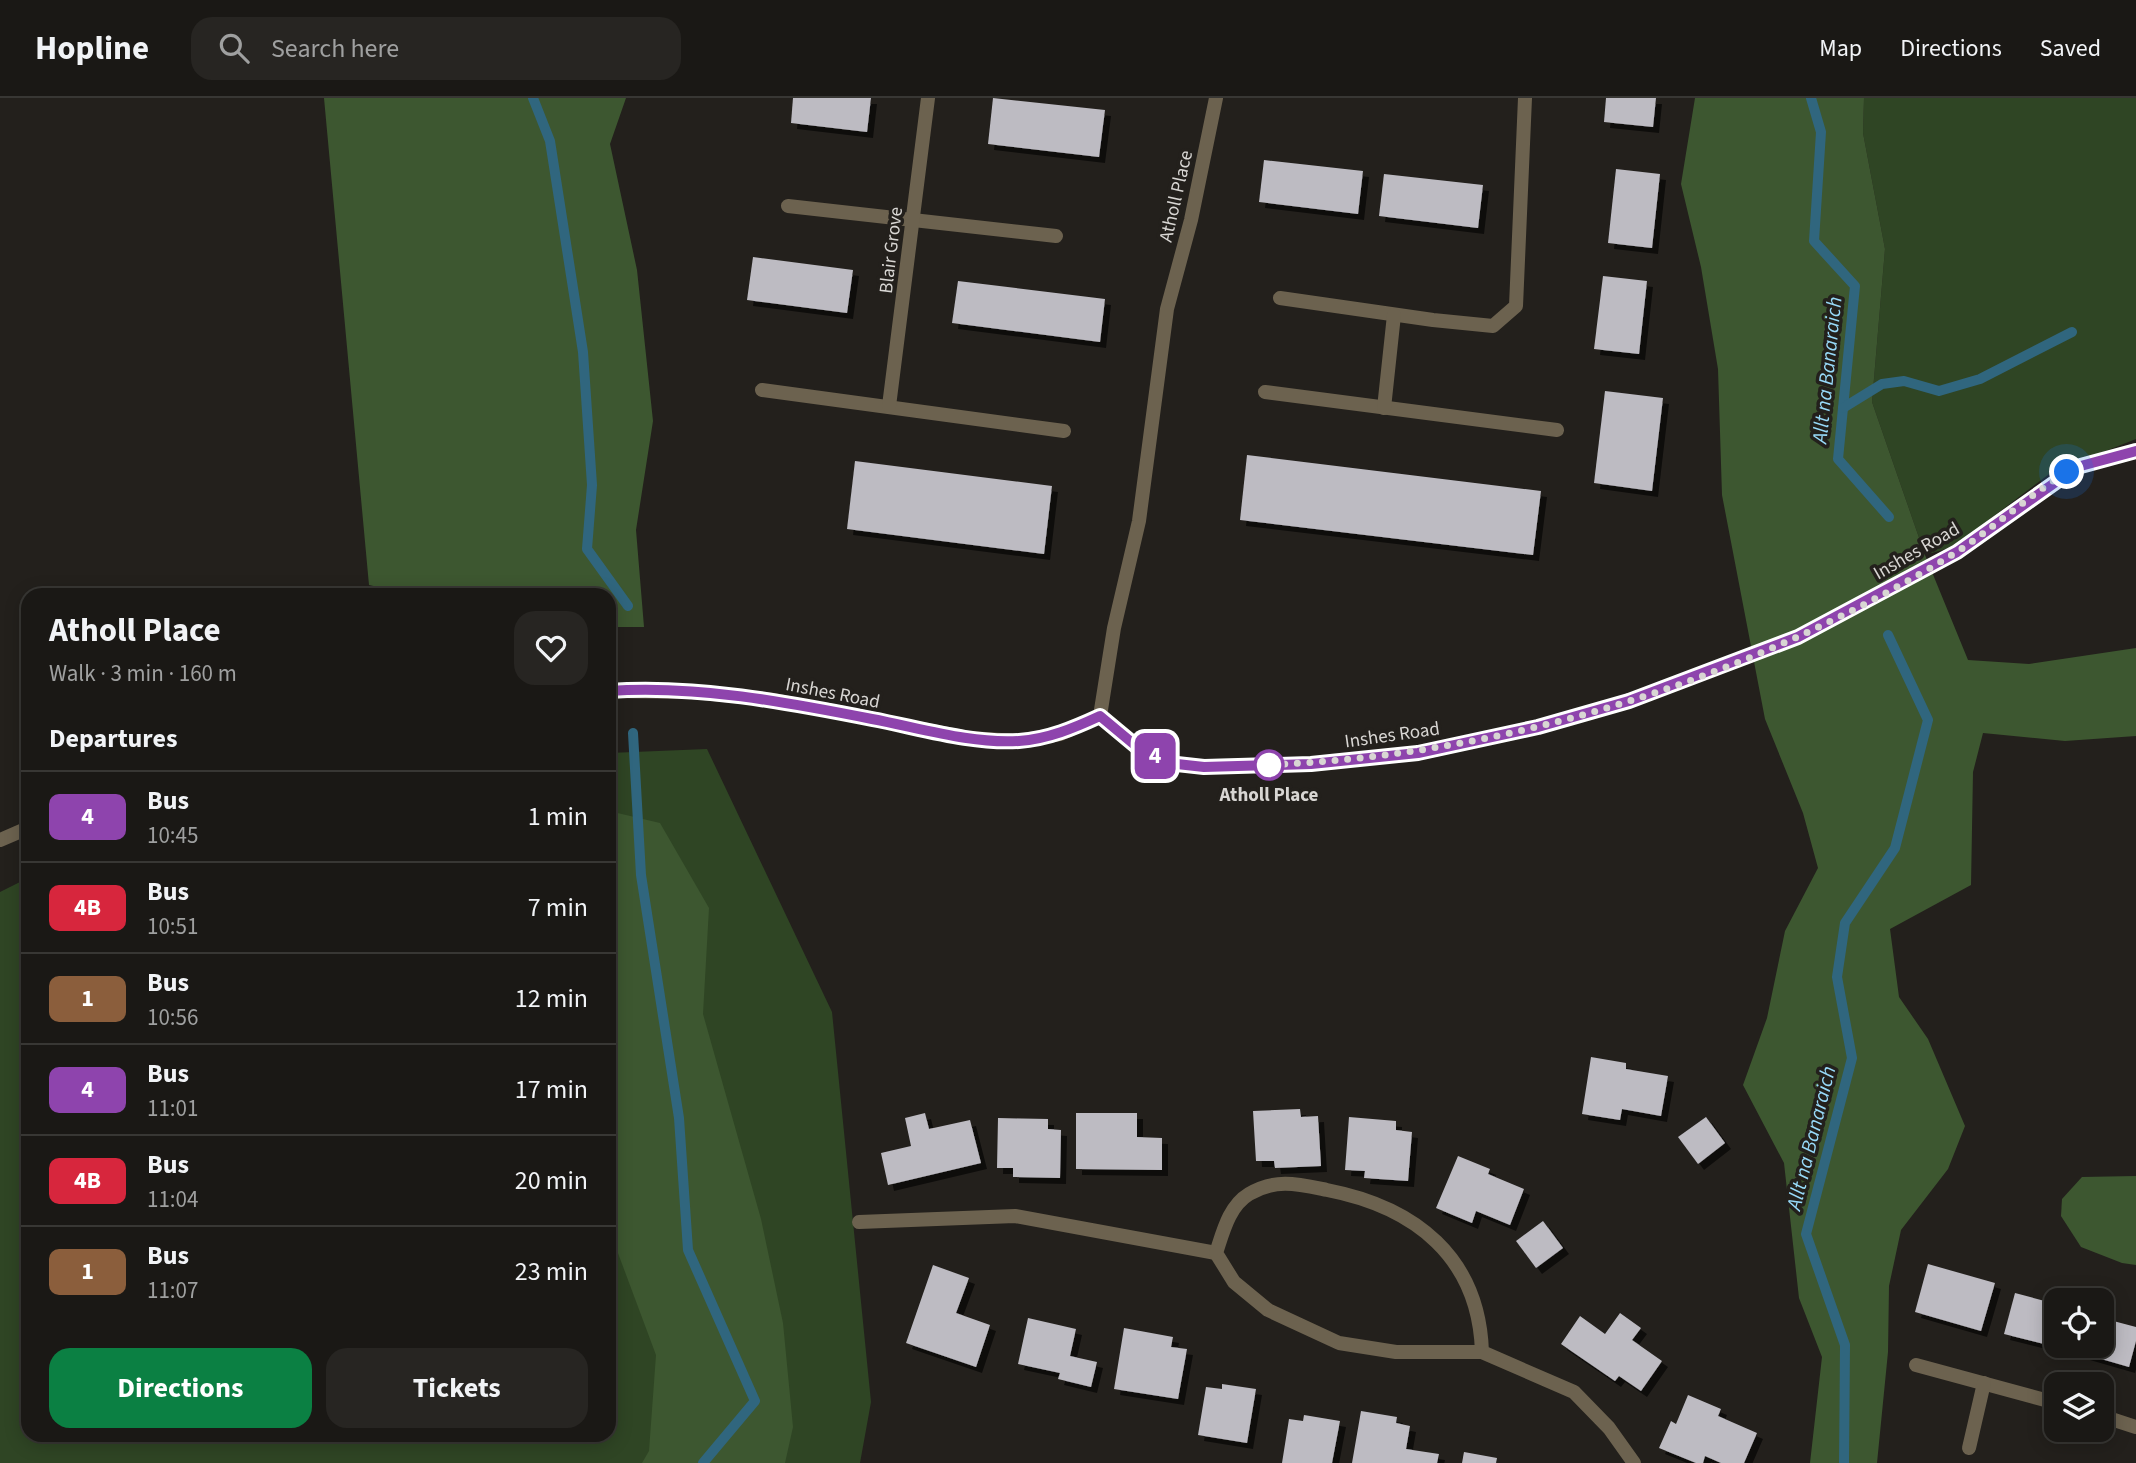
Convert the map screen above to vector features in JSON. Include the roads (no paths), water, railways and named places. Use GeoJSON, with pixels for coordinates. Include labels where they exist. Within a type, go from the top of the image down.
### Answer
{"type":"FeatureCollection","features":[{"type":"Feature","properties":{"kind":"street","name":"Blair Grove"},"geometry":{"type":"LineString","coordinates":[[888,407],[928,98]]}},
{"type":"Feature","properties":{"kind":"street","name":"Atholl Place"},"geometry":{"type":"LineString","coordinates":[[1100,716],[1114,628],[1139,521],[1167,309],[1191,220],[1216,98]]}},
{"type":"Feature","properties":{"kind":"street"},"geometry":{"type":"LineString","coordinates":[[1280,298],[1493,326],[1516,306],[1525,98]]}},
{"type":"Feature","properties":{"kind":"street"},"geometry":{"type":"LineString","coordinates":[[788,206],[1056,236]]}},
{"type":"Feature","properties":{"kind":"street"},"geometry":{"type":"LineString","coordinates":[[1384,408],[1394,315]]}},
{"type":"Feature","properties":{"kind":"street"},"geometry":{"type":"LineString","coordinates":[[762,390],[1064,431]]}},
{"type":"Feature","properties":{"kind":"street"},"geometry":{"type":"LineString","coordinates":[[1265,393],[1557,430]]}},
{"type":"Feature","properties":{"kind":"street","name":"Inshes Road"},"geometry":{"type":"LineString","coordinates":[[616,691],[693,692],[774,700],[982,739],[1019,741],[1060,734],[1100,716],[1136,746],[1168,763],[1204,767],[1311,764],[1418,753],[1538,727],[1629,701],[1798,637],[1957,552],[2077,467],[2136,451]]}},
{"type":"Feature","properties":{"kind":"street"},"geometry":{"type":"LineString","coordinates":[[0,840],[21,831]]}},
{"type":"Feature","properties":{"kind":"street"},"geometry":{"type":"LineString","coordinates":[[1216,1253],[1227,1218],[1248,1194],[1285,1182],[1352,1195],[1393,1211],[1433,1236],[1476,1301],[1481,1322],[1482,1352]]}},
{"type":"Feature","properties":{"kind":"street"},"geometry":{"type":"LineString","coordinates":[[859,1222],[1014,1216],[1216,1253],[1234,1282],[1268,1310],[1339,1343],[1396,1352],[1482,1352],[1574,1392],[1609,1428],[1634,1463]]}},
{"type":"Feature","properties":{"kind":"street"},"geometry":{"type":"LineString","coordinates":[[1916,1365],[2044,1400]]}},
{"type":"Feature","properties":{"kind":"street"},"geometry":{"type":"LineString","coordinates":[[1969,1448],[1984,1384]]}},
{"type":"Feature","properties":{"kind":"street"},"geometry":{"type":"LineString","coordinates":[[2114,1420],[2136,1427]]}},
{"type":"Feature","properties":{"kind":"waterway"},"geometry":{"type":"LineString","coordinates":[[533,98],[550,141],[583,352],[592,485],[587,549],[615,588]]}},
{"type":"Feature","properties":{"kind":"waterway","name":"Allt na Banaraich"},"geometry":{"type":"LineString","coordinates":[[1811,98],[1821,132],[1814,241],[1855,286],[1838,459],[1889,517]]}},
{"type":"Feature","properties":{"kind":"waterway"},"geometry":{"type":"LineString","coordinates":[[1843,408],[1882,384],[1904,381],[1939,391],[1980,379],[2072,332]]}},
{"type":"Feature","properties":{"kind":"waterway"},"geometry":{"type":"LineString","coordinates":[[616,589],[628,606]]}},
{"type":"Feature","properties":{"kind":"waterway","name":"Allt na Banaraich"},"geometry":{"type":"LineString","coordinates":[[1844,1463],[1845,1345],[1806,1234],[1852,1058],[1837,977],[1845,923],[1895,848],[1928,720],[1888,635]]}},
{"type":"Feature","properties":{"kind":"waterway"},"geometry":{"type":"LineString","coordinates":[[633,733],[641,875],[679,1118],[688,1250],[755,1401],[703,1463]]}},
{"type":"Feature","properties":{"kind":"place","name":"Atholl Place"},"geometry":{"type":"Point","coordinates":[1269,765]}}]}
